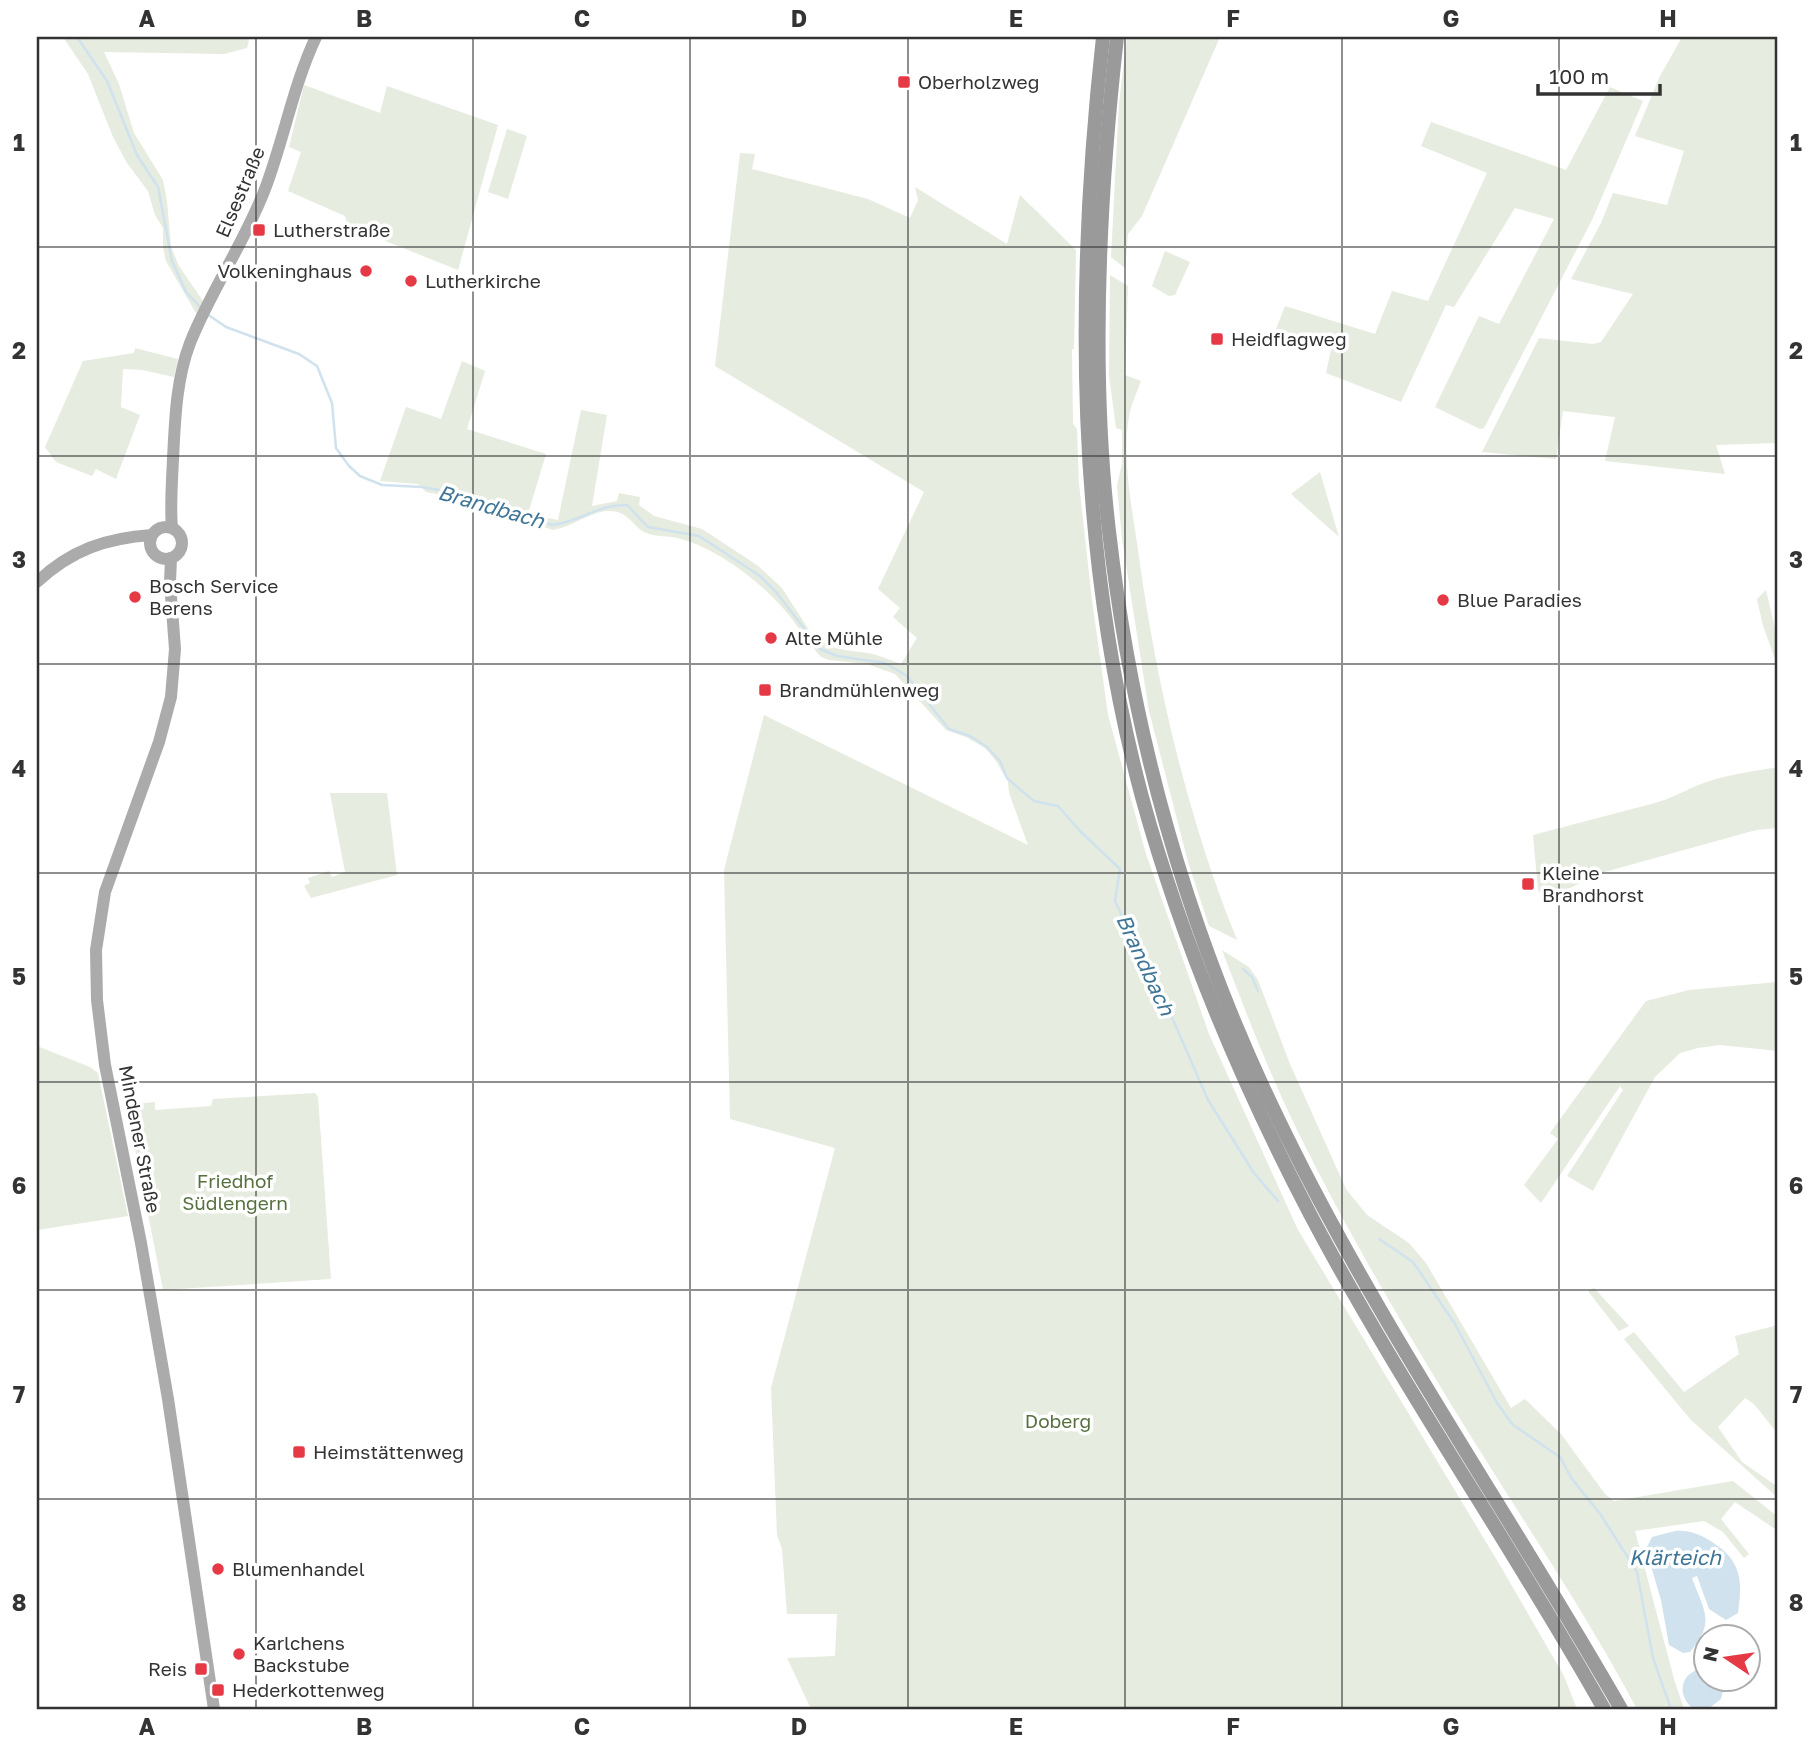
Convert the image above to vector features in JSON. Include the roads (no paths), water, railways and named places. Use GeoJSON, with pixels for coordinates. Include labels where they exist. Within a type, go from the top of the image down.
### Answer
{"type":"FeatureCollection","features":[{"type":"Feature","properties":{"kind":"highway"},"geometry":{"type":"LineString","coordinates":[[1103,37],[1087,227],[1085,298],[1088,432],[1095,528],[1106,620],[1141,793],[1214,993],[1271,1137],[1312,1217],[1367,1314],[1604,1709]]}},
{"type":"Feature","properties":{"kind":"highway"},"geometry":{"type":"LineString","coordinates":[[1117,37],[1101,223],[1099,297],[1100,402],[1108,527],[1120,619],[1137,714],[1172,875]]}},
{"type":"Feature","properties":{"kind":"highway"},"geometry":{"type":"LineString","coordinates":[[1214,993],[1343,1245],[1620,1709]]}},
{"type":"Feature","properties":{"kind":"main road","name":"Elsestraße"},"geometry":{"type":"LineString","coordinates":[[161,542],[172,481],[181,374],[190,343],[265,189],[297,82],[316,37]]}},
{"type":"Feature","properties":{"kind":"main road"},"geometry":{"type":"LineString","coordinates":[[37,582],[65,558],[93,545],[122,539],[161,542]]}},
{"type":"Feature","properties":{"kind":"main road","name":"Mindener Straße"},"geometry":{"type":"LineString","coordinates":[[161,542],[170,583],[175,649],[171,697],[159,742],[105,892],[96,950],[97,1000],[105,1065],[139,1230],[168,1399],[214,1709]]}},
{"type":"Feature","properties":{"kind":"water","name":"Klärteich"},"geometry":{"type":"Polygon","coordinates":[[[1675,1531],[1699,1535],[1722,1549],[1738,1572],[1738,1613],[1726,1620],[1709,1609],[1697,1576],[1692,1578],[1703,1608],[1705,1624],[1692,1624],[1690,1652],[1683,1653],[1669,1645],[1661,1600],[1646,1549],[1652,1537],[1675,1531]]]}},
{"type":"Feature","properties":{"kind":"water"},"geometry":{"type":"Polygon","coordinates":[[[1692,1673],[1692,1694],[1722,1694],[1721,1699],[1708,1709],[1691,1707],[1683,1690],[1692,1673]]]}},
{"type":"Feature","properties":{"kind":"waterway","name":"Brandbach"},"geometry":{"type":"LineString","coordinates":[[77,37],[107,81],[137,155],[158,187],[172,261],[186,292],[202,309]]}},
{"type":"Feature","properties":{"kind":"waterway","name":"Brandbach"},"geometry":{"type":"LineString","coordinates":[[207,314],[226,327],[299,354],[317,366],[332,403],[336,448],[360,476],[382,485],[422,487],[450,492],[552,525],[607,507],[627,505],[648,527],[699,536],[760,576],[776,592],[820,649],[837,656],[885,663],[907,676],[949,729],[970,736],[987,747],[1000,761],[1007,778],[1034,801],[1058,806],[1120,869],[1115,901],[1174,1022],[1208,1100],[1254,1173],[1278,1201]]}},
{"type":"Feature","properties":{"kind":"waterway"},"geometry":{"type":"LineString","coordinates":[[1243,969],[1252,977],[1258,991]]}},
{"type":"Feature","properties":{"kind":"waterway","name":"Brandbach"},"geometry":{"type":"LineString","coordinates":[[1379,1239],[1413,1262],[1455,1324],[1497,1403],[1513,1425],[1560,1457],[1572,1479],[1601,1515],[1637,1572],[1653,1658],[1671,1709]]}},
{"type":"Feature","properties":{"kind":"place","name":"Oberholzweg"},"geometry":{"type":"Point","coordinates":[904,82]}},
{"type":"Feature","properties":{"kind":"place","name":"Lutherstraße"},"geometry":{"type":"Point","coordinates":[259,230]}},
{"type":"Feature","properties":{"kind":"place","name":"Volkeninghaus"},"geometry":{"type":"Point","coordinates":[366,271]}},
{"type":"Feature","properties":{"kind":"place","name":"Lutherkirche"},"geometry":{"type":"Point","coordinates":[411,281]}},
{"type":"Feature","properties":{"kind":"place","name":"Heidflagweg"},"geometry":{"type":"Point","coordinates":[1217,339]}},
{"type":"Feature","properties":{"kind":"place","name":"Bosch Service Berens"},"geometry":{"type":"Point","coordinates":[135,597]}},
{"type":"Feature","properties":{"kind":"place","name":"Blue Paradies"},"geometry":{"type":"Point","coordinates":[1443,600]}},
{"type":"Feature","properties":{"kind":"place","name":"Alte Mühle"},"geometry":{"type":"Point","coordinates":[771,638]}},
{"type":"Feature","properties":{"kind":"place","name":"Brandmühlenweg"},"geometry":{"type":"Point","coordinates":[765,690]}},
{"type":"Feature","properties":{"kind":"place","name":"Kleine Brandhorst"},"geometry":{"type":"Point","coordinates":[1528,884]}},
{"type":"Feature","properties":{"kind":"place","name":"Heimstättenweg"},"geometry":{"type":"Point","coordinates":[299,1452]}},
{"type":"Feature","properties":{"kind":"place","name":"Blumenhandel"},"geometry":{"type":"Point","coordinates":[218,1569]}},
{"type":"Feature","properties":{"kind":"place","name":"Karlchens Backstube"},"geometry":{"type":"Point","coordinates":[239,1654]}},
{"type":"Feature","properties":{"kind":"place","name":"Reis"},"geometry":{"type":"Point","coordinates":[201,1669]}},
{"type":"Feature","properties":{"kind":"place","name":"Hederkottenweg"},"geometry":{"type":"Point","coordinates":[218,1690]}},
{"type":"Feature","properties":{"kind":"park label","name":"Friedhof Südlengern"},"geometry":{"type":"Point","coordinates":[235,1192]}},
{"type":"Feature","properties":{"kind":"park label","name":"Doberg"},"geometry":{"type":"Point","coordinates":[1058,1421]}}]}
